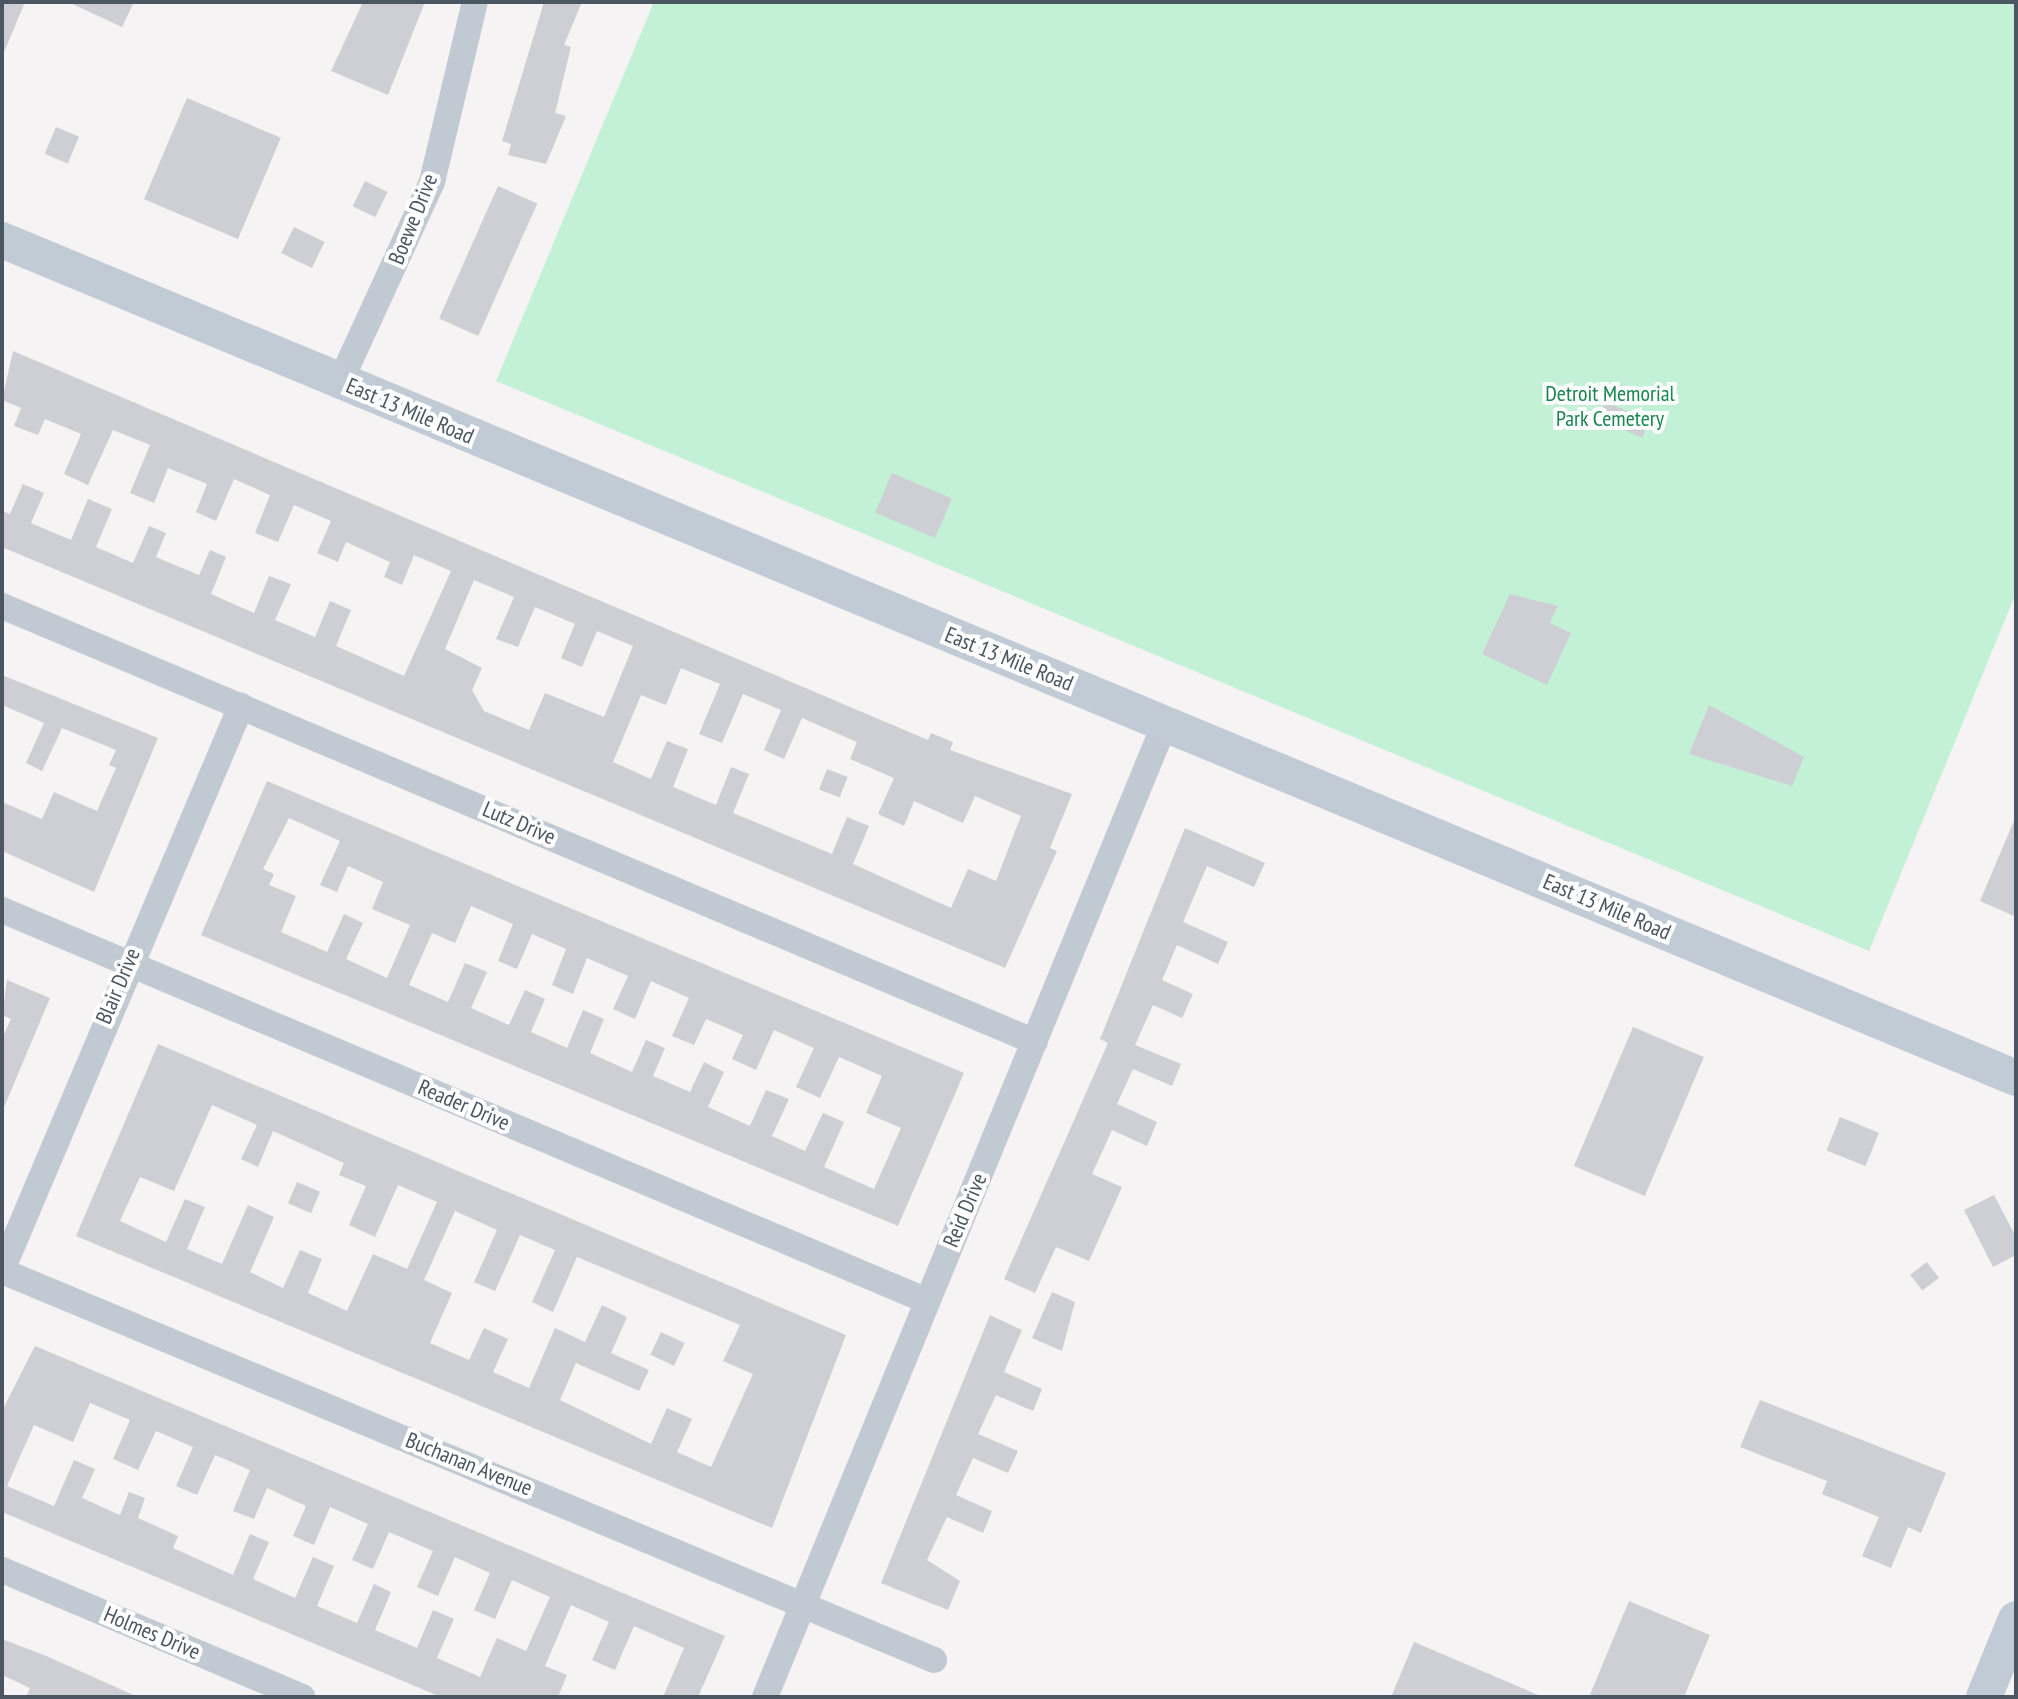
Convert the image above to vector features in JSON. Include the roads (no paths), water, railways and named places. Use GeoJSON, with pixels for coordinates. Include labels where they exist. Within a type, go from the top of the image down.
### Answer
{"type":"FeatureCollection","features":[{"type":"Feature","properties":{"kind":"main road","name":"East 13 Mile Road"},"geometry":{"type":"LineString","coordinates":[[2,240],[2016,1078]]}},
{"type":"Feature","properties":{"kind":"main road"},"geometry":{"type":"LineString","coordinates":[[1984,1697],[2016,1619]]}},
{"type":"Feature","properties":{"kind":"street","name":"Boewe Drive"},"geometry":{"type":"LineString","coordinates":[[340,382],[432,182],[475,2]]}},
{"type":"Feature","properties":{"kind":"street","name":"Lutz Drive"},"geometry":{"type":"LineString","coordinates":[[2,606],[1035,1042]]}},
{"type":"Feature","properties":{"kind":"street","name":"Blair Drive"},"geometry":{"type":"LineString","coordinates":[[2,1271],[127,963],[241,706]]}},
{"type":"Feature","properties":{"kind":"street","name":"Reid Drive"},"geometry":{"type":"LineString","coordinates":[[765,1697],[1165,723]]}},
{"type":"Feature","properties":{"kind":"street","name":"Reader Drive"},"geometry":{"type":"LineString","coordinates":[[2,910],[927,1301]]}},
{"type":"Feature","properties":{"kind":"street","name":"Buchanan Avenue"},"geometry":{"type":"LineString","coordinates":[[2,1271],[802,1601],[934,1660]]}},
{"type":"Feature","properties":{"kind":"street","name":"Holmes Drive"},"geometry":{"type":"LineString","coordinates":[[2,1570],[302,1697]]}},
{"type":"Feature","properties":{"kind":"park label","name":"Detroit Memorial Park Cemetery"},"geometry":{"type":"Point","coordinates":[1610,406]}}]}
